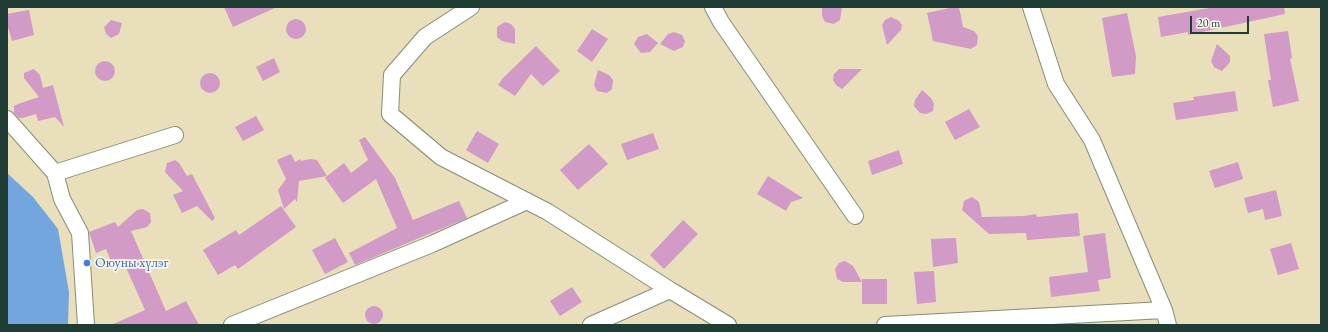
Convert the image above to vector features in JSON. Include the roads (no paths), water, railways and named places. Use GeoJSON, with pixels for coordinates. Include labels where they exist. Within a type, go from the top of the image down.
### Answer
{"type":"FeatureCollection","features":[{"type":"Feature","properties":{"kind":"street"},"geometry":{"type":"LineString","coordinates":[[471,7],[425,37],[392,75],[390,114],[441,157],[555,216],[670,290],[728,325]]}},
{"type":"Feature","properties":{"kind":"street"},"geometry":{"type":"LineString","coordinates":[[714,7],[720,22],[855,216]]}},
{"type":"Feature","properties":{"kind":"street"},"geometry":{"type":"LineString","coordinates":[[885,325],[1166,318],[1092,140],[1056,84],[1031,7]]}},
{"type":"Feature","properties":{"kind":"street"},"geometry":{"type":"LineString","coordinates":[[7,119],[55,173],[62,199],[80,233],[86,325]]}},
{"type":"Feature","properties":{"kind":"street"},"geometry":{"type":"LineString","coordinates":[[55,173],[175,136]]}},
{"type":"Feature","properties":{"kind":"street"},"geometry":{"type":"LineString","coordinates":[[232,325],[432,244],[527,202]]}},
{"type":"Feature","properties":{"kind":"street"},"geometry":{"type":"LineString","coordinates":[[591,325],[670,290]]}},
{"type":"Feature","properties":{"kind":"water"},"geometry":{"type":"Polygon","coordinates":[[[7,173],[33,197],[58,229],[69,292],[68,325],[7,325],[7,173]]]}},
{"type":"Feature","properties":{"kind":"place","name":"Оюуны хүлэг"},"geometry":{"type":"Point","coordinates":[87,263]}}]}
